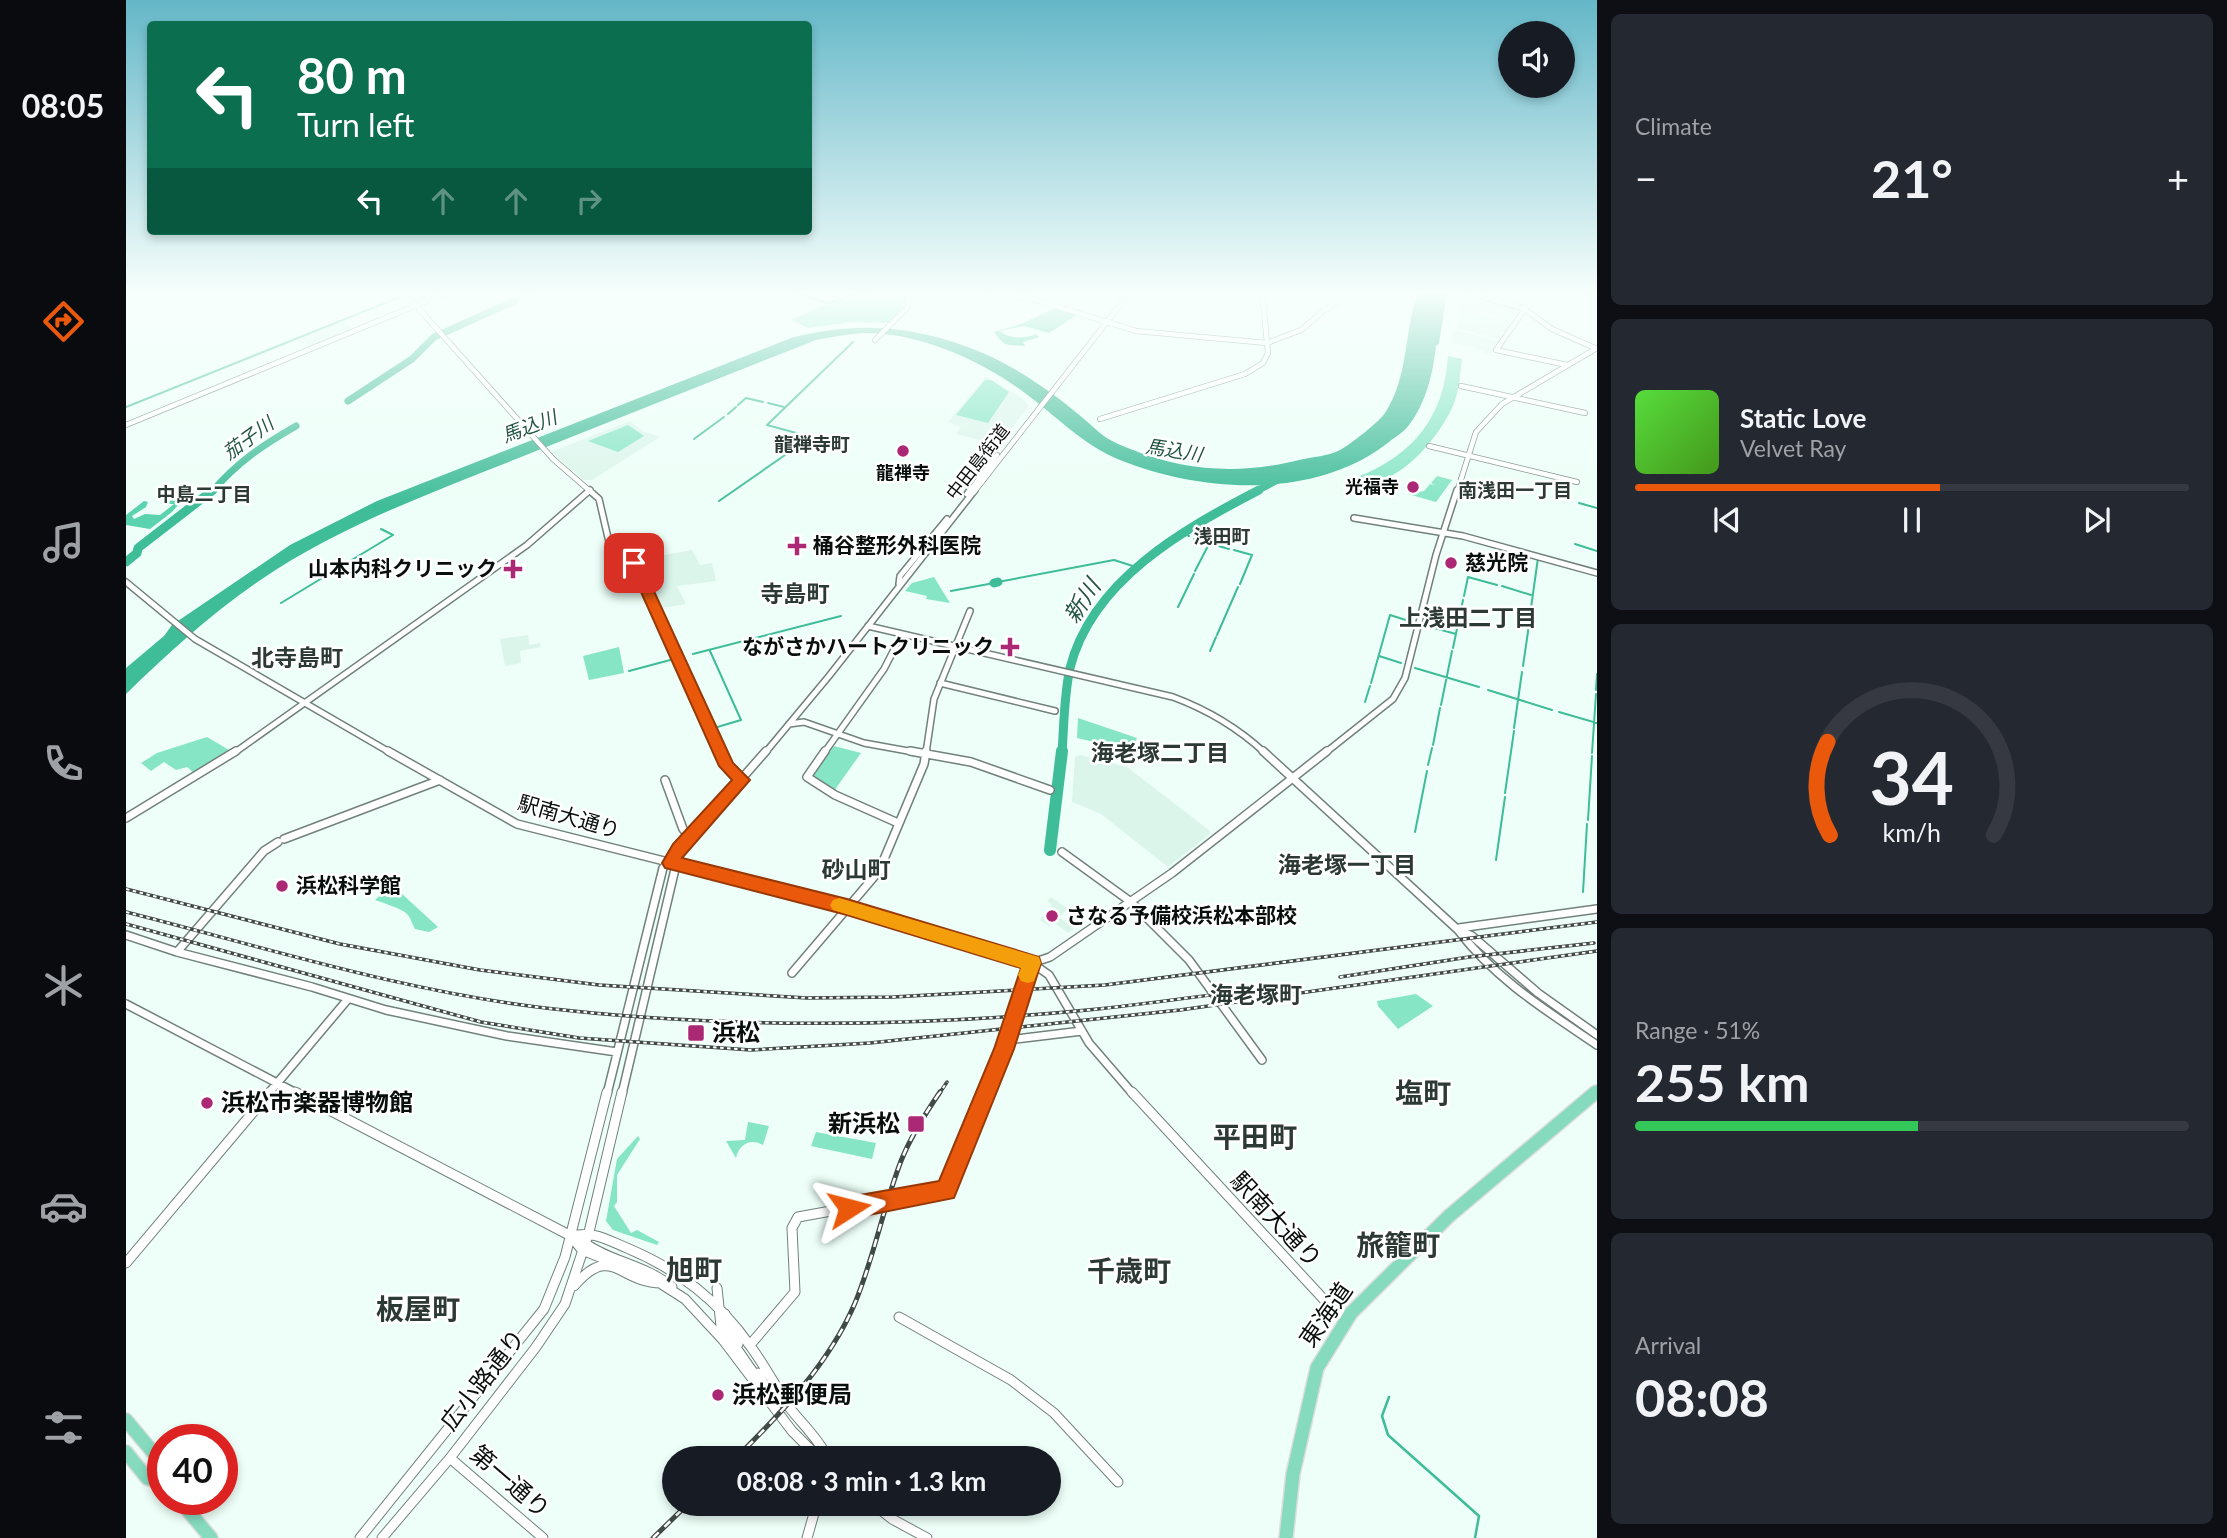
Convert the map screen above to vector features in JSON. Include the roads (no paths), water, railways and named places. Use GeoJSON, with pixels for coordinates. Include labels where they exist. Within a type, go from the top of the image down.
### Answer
{"type":"FeatureCollection","features":[{"type":"Feature","properties":{"kind":"highway","name":"東海道"},"geometry":{"type":"LineString","coordinates":[[1286,1538],[1293,1474],[1311,1391],[1321,1360],[1347,1319],[1361,1301],[1449,1216],[1597,1091]]}},
{"type":"Feature","properties":{"kind":"highway"},"geometry":{"type":"LineString","coordinates":[[126,1420],[147,1445]]}},
{"type":"Feature","properties":{"kind":"highway"},"geometry":{"type":"LineString","coordinates":[[126,1452],[147,1478]]}},
{"type":"Feature","properties":{"kind":"highway"},"geometry":{"type":"LineString","coordinates":[[192,1515],[211,1538]]}},
{"type":"Feature","properties":{"kind":"street"},"geometry":{"type":"LineString","coordinates":[[126,425],[278,363]]}},
{"type":"Feature","properties":{"kind":"street"},"geometry":{"type":"LineString","coordinates":[[467,363],[560,466],[600,500],[612,555],[636,564],[727,766],[742,780]]}},
{"type":"Feature","properties":{"kind":"street","name":"中田島街道"},"geometry":{"type":"LineString","coordinates":[[574,1236],[573,1223],[663,868],[671,863],[690,837],[799,712],[1072,363]]}},
{"type":"Feature","properties":{"kind":"street"},"geometry":{"type":"LineString","coordinates":[[1100,419],[1245,374],[1264,363]]}},
{"type":"Feature","properties":{"kind":"street"},"geometry":{"type":"LineString","coordinates":[[1556,363],[1567,365]]}},
{"type":"Feature","properties":{"kind":"street"},"geometry":{"type":"LineString","coordinates":[[750,1345],[795,1292],[792,1228],[798,1217],[946,1191],[1007,1040],[1032,963],[1050,957],[1131,902],[1259,807],[1292,778],[1387,706],[1400,689],[1443,532],[1473,437],[1483,422],[1513,397],[1571,363]]}},
{"type":"Feature","properties":{"kind":"street"},"geometry":{"type":"LineString","coordinates":[[1461,386],[1585,413]]}},
{"type":"Feature","properties":{"kind":"street"},"geometry":{"type":"LineString","coordinates":[[1429,446],[1577,482]]}},
{"type":"Feature","properties":{"kind":"street"},"geometry":{"type":"LineString","coordinates":[[126,818],[213,766],[304,704],[527,545],[590,490]]}},
{"type":"Feature","properties":{"kind":"street"},"geometry":{"type":"LineString","coordinates":[[1354,518],[1443,532],[1597,573]]}},
{"type":"Feature","properties":{"kind":"street","name":"駅南大通り"},"geometry":{"type":"LineString","coordinates":[[126,582],[195,638],[304,704],[517,824],[847,907],[1032,963],[1049,975],[1082,1031],[1122,1083],[1329,1305],[1347,1319]]}},
{"type":"Feature","properties":{"kind":"street"},"geometry":{"type":"LineString","coordinates":[[792,973],[855,901],[888,858],[898,823],[924,764],[931,712],[940,683],[970,611]]}},
{"type":"Feature","properties":{"kind":"street"},"geometry":{"type":"LineString","coordinates":[[868,626],[1172,698],[1207,710],[1237,729],[1292,778],[1457,929],[1465,941],[1517,988],[1597,1045]]}},
{"type":"Feature","properties":{"kind":"street"},"geometry":{"type":"LineString","coordinates":[[898,823],[808,780],[809,771],[891,659],[902,634]]}},
{"type":"Feature","properties":{"kind":"street"},"geometry":{"type":"LineString","coordinates":[[940,683],[1055,711]]}},
{"type":"Feature","properties":{"kind":"street"},"geometry":{"type":"LineString","coordinates":[[799,712],[804,722]]}},
{"type":"Feature","properties":{"kind":"street"},"geometry":{"type":"LineString","coordinates":[[789,724],[804,722],[864,743],[979,764],[1050,790]]}},
{"type":"Feature","properties":{"kind":"street"},"geometry":{"type":"LineString","coordinates":[[177,952],[264,851],[281,840],[440,780]]}},
{"type":"Feature","properties":{"kind":"street"},"geometry":{"type":"LineString","coordinates":[[665,780],[683,829],[690,837]]}},
{"type":"Feature","properties":{"kind":"street"},"geometry":{"type":"LineString","coordinates":[[1062,852],[1131,902],[1189,960],[1262,1060]]}},
{"type":"Feature","properties":{"kind":"street","name":"広小路通り"},"geometry":{"type":"LineString","coordinates":[[382,1538],[450,1458],[550,1328],[572,1288],[589,1232],[675,869],[671,863]]}},
{"type":"Feature","properties":{"kind":"street"},"geometry":{"type":"LineString","coordinates":[[1457,929],[1597,909]]}},
{"type":"Feature","properties":{"kind":"street"},"geometry":{"type":"LineString","coordinates":[[1457,929],[1472,936],[1538,993],[1597,1035]]}},
{"type":"Feature","properties":{"kind":"street"},"geometry":{"type":"LineString","coordinates":[[126,935],[177,952],[348,999],[479,1031],[617,1052]]}},
{"type":"Feature","properties":{"kind":"street"},"geometry":{"type":"LineString","coordinates":[[126,1263],[348,999]]}},
{"type":"Feature","properties":{"kind":"street"},"geometry":{"type":"LineString","coordinates":[[127,1006],[574,1236],[583,1247],[675,1291]]}},
{"type":"Feature","properties":{"kind":"street"},"geometry":{"type":"LineString","coordinates":[[1007,1040],[1082,1031]]}},
{"type":"Feature","properties":{"kind":"street"},"geometry":{"type":"LineString","coordinates":[[574,1236],[589,1232],[673,1269],[721,1311],[750,1345],[790,1408],[822,1446]]}},
{"type":"Feature","properties":{"kind":"street","name":"広小路通り"},"geometry":{"type":"LineString","coordinates":[[360,1538],[537,1321],[559,1280],[574,1236]]}},
{"type":"Feature","properties":{"kind":"street"},"geometry":{"type":"LineString","coordinates":[[583,1247],[653,1273],[675,1291],[705,1319],[792,1431],[807,1446]]}},
{"type":"Feature","properties":{"kind":"street"},"geometry":{"type":"LineString","coordinates":[[572,1288],[586,1272],[598,1265],[654,1284],[661,1283]]}},
{"type":"Feature","properties":{"kind":"street"},"geometry":{"type":"LineString","coordinates":[[716,1288],[724,1332],[753,1370],[762,1390]]}},
{"type":"Feature","properties":{"kind":"street"},"geometry":{"type":"LineString","coordinates":[[721,1311],[727,1330],[754,1367],[772,1404]]}},
{"type":"Feature","properties":{"kind":"street"},"geometry":{"type":"LineString","coordinates":[[899,1317],[1011,1380],[1054,1413],[1118,1482]]}},
{"type":"Feature","properties":{"kind":"street","name":"第一通り"},"geometry":{"type":"LineString","coordinates":[[450,1458],[543,1538]]}},
{"type":"Feature","properties":{"kind":"street"},"geometry":{"type":"LineString","coordinates":[[807,1538],[813,1516]]}},
{"type":"Feature","properties":{"kind":"street"},"geometry":{"type":"LineString","coordinates":[[888,1516],[927,1538]]}},
{"type":"Feature","properties":{"kind":"waterway"},"geometry":{"type":"LineString","coordinates":[[126,407],[236,363]]}},
{"type":"Feature","properties":{"kind":"waterway","name":"茄子川"},"geometry":{"type":"LineString","coordinates":[[348,401],[406,363]]}},
{"type":"Feature","properties":{"kind":"waterway"},"geometry":{"type":"LineString","coordinates":[[719,501],[811,437],[767,425],[831,363]]}},
{"type":"Feature","properties":{"kind":"waterway"},"geometry":{"type":"LineString","coordinates":[[738,405],[746,398],[763,402]]}},
{"type":"Feature","properties":{"kind":"waterway"},"geometry":{"type":"LineString","coordinates":[[768,403],[784,407]]}},
{"type":"Feature","properties":{"kind":"waterway"},"geometry":{"type":"LineString","coordinates":[[728,414],[736,407]]}},
{"type":"Feature","properties":{"kind":"waterway"},"geometry":{"type":"LineString","coordinates":[[694,439],[724,417]]}},
{"type":"Feature","properties":{"kind":"waterway","name":"茄子川"},"geometry":{"type":"LineString","coordinates":[[212,492],[251,455],[296,426]]}},
{"type":"Feature","properties":{"kind":"waterway","name":"新川"},"geometry":{"type":"LineString","coordinates":[[1255,492],[1285,476]]}},
{"type":"Feature","properties":{"kind":"waterway","name":"茄子川"},"geometry":{"type":"LineString","coordinates":[[126,562],[137,553],[138,548],[213,490]]}},
{"type":"Feature","properties":{"kind":"waterway","name":"新川"},"geometry":{"type":"LineString","coordinates":[[1062,753],[1070,668],[1081,637],[1098,609],[1120,583],[1172,540],[1259,490]]}},
{"type":"Feature","properties":{"kind":"waterway"},"geometry":{"type":"LineString","coordinates":[[1579,503],[1597,508]]}},
{"type":"Feature","properties":{"kind":"waterway"},"geometry":{"type":"LineString","coordinates":[[281,603],[393,535],[381,529]]}},
{"type":"Feature","properties":{"kind":"waterway","name":"新川"},"geometry":{"type":"LineString","coordinates":[[1185,534],[1189,536]]}},
{"type":"Feature","properties":{"kind":"waterway"},"geometry":{"type":"LineString","coordinates":[[1194,539],[1229,549]]}},
{"type":"Feature","properties":{"kind":"waterway"},"geometry":{"type":"LineString","coordinates":[[1195,571],[1209,544]]}},
{"type":"Feature","properties":{"kind":"waterway"},"geometry":{"type":"LineString","coordinates":[[1575,544],[1597,551]]}},
{"type":"Feature","properties":{"kind":"waterway"},"geometry":{"type":"LineString","coordinates":[[1234,550],[1252,555],[1240,584]]}},
{"type":"Feature","properties":{"kind":"waterway"},"geometry":{"type":"LineString","coordinates":[[1530,615],[1538,558]]}},
{"type":"Feature","properties":{"kind":"waterway"},"geometry":{"type":"LineString","coordinates":[[998,582],[1114,560],[1136,567]]}},
{"type":"Feature","properties":{"kind":"waterway"},"geometry":{"type":"LineString","coordinates":[[1178,607],[1194,574]]}},
{"type":"Feature","properties":{"kind":"waterway"},"geometry":{"type":"LineString","coordinates":[[1464,596],[1468,577],[1497,585]]}},
{"type":"Feature","properties":{"kind":"waterway"},"geometry":{"type":"LineString","coordinates":[[994,583],[998,582]]}},
{"type":"Feature","properties":{"kind":"waterway"},"geometry":{"type":"LineString","coordinates":[[951,591],[994,583]]}},
{"type":"Feature","properties":{"kind":"waterway"},"geometry":{"type":"LineString","coordinates":[[1502,586],[1531,595]]}},
{"type":"Feature","properties":{"kind":"waterway"},"geometry":{"type":"LineString","coordinates":[[1217,635],[1238,587]]}},
{"type":"Feature","properties":{"kind":"waterway"},"geometry":{"type":"LineString","coordinates":[[1456,634],[1463,600]]}},
{"type":"Feature","properties":{"kind":"waterway"},"geometry":{"type":"LineString","coordinates":[[1371,683],[1390,615],[1409,621]]}},
{"type":"Feature","properties":{"kind":"waterway"},"geometry":{"type":"LineString","coordinates":[[693,654],[841,616]]}},
{"type":"Feature","properties":{"kind":"waterway"},"geometry":{"type":"LineString","coordinates":[[1523,666],[1530,618]]}},
{"type":"Feature","properties":{"kind":"waterway"},"geometry":{"type":"LineString","coordinates":[[1427,626],[1456,634]]}},
{"type":"Feature","properties":{"kind":"waterway"},"geometry":{"type":"LineString","coordinates":[[1453,648],[1456,634]]}},
{"type":"Feature","properties":{"kind":"waterway"},"geometry":{"type":"LineString","coordinates":[[1210,651],[1216,637]]}},
{"type":"Feature","properties":{"kind":"waterway"},"geometry":{"type":"LineString","coordinates":[[710,651],[741,720],[714,728]]}},
{"type":"Feature","properties":{"kind":"waterway"},"geometry":{"type":"LineString","coordinates":[[1447,677],[1452,651]]}},
{"type":"Feature","properties":{"kind":"waterway"},"geometry":{"type":"LineString","coordinates":[[1379,656],[1401,663]]}},
{"type":"Feature","properties":{"kind":"waterway"},"geometry":{"type":"LineString","coordinates":[[629,671],[674,659]]}},
{"type":"Feature","properties":{"kind":"waterway"},"geometry":{"type":"LineString","coordinates":[[1415,668],[1447,677]]}},
{"type":"Feature","properties":{"kind":"waterway"},"geometry":{"type":"LineString","coordinates":[[1518,699],[1522,672]]}},
{"type":"Feature","properties":{"kind":"waterway"},"geometry":{"type":"LineString","coordinates":[[1596,690],[1597,674]]}},
{"type":"Feature","properties":{"kind":"waterway"},"geometry":{"type":"LineString","coordinates":[[1441,705],[1447,677]]}},
{"type":"Feature","properties":{"kind":"waterway"},"geometry":{"type":"LineString","coordinates":[[1447,677],[1479,687]]}},
{"type":"Feature","properties":{"kind":"waterway"},"geometry":{"type":"LineString","coordinates":[[1365,702],[1370,686]]}},
{"type":"Feature","properties":{"kind":"waterway"},"geometry":{"type":"LineString","coordinates":[[1488,690],[1518,699]]}},
{"type":"Feature","properties":{"kind":"waterway"},"geometry":{"type":"LineString","coordinates":[[1594,722],[1596,694]]}},
{"type":"Feature","properties":{"kind":"waterway"},"geometry":{"type":"LineString","coordinates":[[1514,728],[1518,699]]}},
{"type":"Feature","properties":{"kind":"waterway"},"geometry":{"type":"LineString","coordinates":[[1518,699],[1552,710]]}},
{"type":"Feature","properties":{"kind":"waterway"},"geometry":{"type":"LineString","coordinates":[[1433,745],[1440,708]]}},
{"type":"Feature","properties":{"kind":"waterway"},"geometry":{"type":"LineString","coordinates":[[1559,712],[1594,722]]}},
{"type":"Feature","properties":{"kind":"waterway"},"geometry":{"type":"LineString","coordinates":[[1592,753],[1594,722]]}},
{"type":"Feature","properties":{"kind":"waterway"},"geometry":{"type":"LineString","coordinates":[[1505,793],[1514,731]]}},
{"type":"Feature","properties":{"kind":"waterway"},"geometry":{"type":"LineString","coordinates":[[1428,765],[1432,748]]}},
{"type":"Feature","properties":{"kind":"waterway","name":"新川"},"geometry":{"type":"LineString","coordinates":[[1050,850],[1062,751]]}},
{"type":"Feature","properties":{"kind":"waterway"},"geometry":{"type":"LineString","coordinates":[[1588,820],[1592,756]]}},
{"type":"Feature","properties":{"kind":"waterway"},"geometry":{"type":"LineString","coordinates":[[1415,832],[1427,771]]}},
{"type":"Feature","properties":{"kind":"waterway"},"geometry":{"type":"LineString","coordinates":[[1496,860],[1505,797]]}},
{"type":"Feature","properties":{"kind":"waterway"},"geometry":{"type":"LineString","coordinates":[[1583,892],[1587,824]]}},
{"type":"Feature","properties":{"kind":"waterway"},"geometry":{"type":"LineString","coordinates":[[1389,1397],[1382,1416],[1388,1435],[1479,1516],[1475,1538]]}},
{"type":"Feature","properties":{"kind":"railway"},"geometry":{"type":"LineString","coordinates":[[126,889],[340,944],[480,970],[599,985],[807,998],[893,997],[1105,985],[1597,922]]}},
{"type":"Feature","properties":{"kind":"railway"},"geometry":{"type":"LineString","coordinates":[[126,912],[338,968],[446,992],[554,1009],[690,1020],[826,1023],[962,1019],[1098,1009],[1264,988]]}},
{"type":"Feature","properties":{"kind":"railway"},"geometry":{"type":"LineString","coordinates":[[126,924],[481,1022],[579,1038],[751,1050],[870,1043],[1180,1010],[1597,951]]}},
{"type":"Feature","properties":{"kind":"railway"},"geometry":{"type":"LineString","coordinates":[[1340,977],[1469,957],[1594,943]]}},
{"type":"Feature","properties":{"kind":"railway"},"geometry":{"type":"LineString","coordinates":[[939,1094],[947,1082]]}},
{"type":"Feature","properties":{"kind":"railway"},"geometry":{"type":"LineString","coordinates":[[748,1446],[803,1386],[844,1325],[862,1286],[901,1161],[940,1092]]}},
{"type":"Feature","properties":{"kind":"railway"},"geometry":{"type":"LineString","coordinates":[[653,1538],[676,1516]]}},
{"type":"Feature","properties":{"kind":"place","name":"龍禅寺"},"geometry":{"type":"Point","coordinates":[903,451]}},
{"type":"Feature","properties":{"kind":"place","name":"光福寺"},"geometry":{"type":"Point","coordinates":[1413,487]}},
{"type":"Feature","properties":{"kind":"place","name":"桶谷整形外科医院"},"geometry":{"type":"Point","coordinates":[797,546]}},
{"type":"Feature","properties":{"kind":"place","name":"慈光院"},"geometry":{"type":"Point","coordinates":[1451,563]}},
{"type":"Feature","properties":{"kind":"place","name":"山本内科クリニック"},"geometry":{"type":"Point","coordinates":[513,569]}},
{"type":"Feature","properties":{"kind":"place","name":"ながさかハートクリニック"},"geometry":{"type":"Point","coordinates":[1010,647]}},
{"type":"Feature","properties":{"kind":"place","name":"浜松科学館"},"geometry":{"type":"Point","coordinates":[282,886]}},
{"type":"Feature","properties":{"kind":"place","name":"さなる予備校浜松本部校"},"geometry":{"type":"Point","coordinates":[1052,916]}},
{"type":"Feature","properties":{"kind":"place","name":"浜松"},"geometry":{"type":"Point","coordinates":[696,1033]}},
{"type":"Feature","properties":{"kind":"place","name":"浜松市楽器博物館"},"geometry":{"type":"Point","coordinates":[207,1103]}},
{"type":"Feature","properties":{"kind":"place","name":"新浜松"},"geometry":{"type":"Point","coordinates":[916,1124]}},
{"type":"Feature","properties":{"kind":"place","name":"浜松郵便局"},"geometry":{"type":"Point","coordinates":[718,1395]}},
{"type":"Feature","properties":{"kind":"district","name":"龍禅寺町"},"geometry":{"type":"Point","coordinates":[812,444]}},
{"type":"Feature","properties":{"kind":"district","name":"南浅田一丁目"},"geometry":{"type":"Point","coordinates":[1515,490]}},
{"type":"Feature","properties":{"kind":"district","name":"中島二丁目"},"geometry":{"type":"Point","coordinates":[204,494]}},
{"type":"Feature","properties":{"kind":"district","name":"浅田町"},"geometry":{"type":"Point","coordinates":[1222,536]}},
{"type":"Feature","properties":{"kind":"district","name":"寺島町"},"geometry":{"type":"Point","coordinates":[795,594]}},
{"type":"Feature","properties":{"kind":"district","name":"上浅田二丁目"},"geometry":{"type":"Point","coordinates":[1468,618]}},
{"type":"Feature","properties":{"kind":"district","name":"北寺島町"},"geometry":{"type":"Point","coordinates":[297,658]}},
{"type":"Feature","properties":{"kind":"district","name":"海老塚二丁目"},"geometry":{"type":"Point","coordinates":[1160,753]}},
{"type":"Feature","properties":{"kind":"district","name":"海老塚一丁目"},"geometry":{"type":"Point","coordinates":[1347,865]}},
{"type":"Feature","properties":{"kind":"district","name":"砂山町"},"geometry":{"type":"Point","coordinates":[856,870]}},
{"type":"Feature","properties":{"kind":"district","name":"海老塚町"},"geometry":{"type":"Point","coordinates":[1256,995]}},
{"type":"Feature","properties":{"kind":"district","name":"塩町"},"geometry":{"type":"Point","coordinates":[1423,1093]}},
{"type":"Feature","properties":{"kind":"district","name":"平田町"},"geometry":{"type":"Point","coordinates":[1255,1137]}},
{"type":"Feature","properties":{"kind":"district","name":"旅籠町"},"geometry":{"type":"Point","coordinates":[1398,1245]}},
{"type":"Feature","properties":{"kind":"district","name":"旭町"},"geometry":{"type":"Point","coordinates":[694,1270]}},
{"type":"Feature","properties":{"kind":"district","name":"千歳町"},"geometry":{"type":"Point","coordinates":[1129,1271]}},
{"type":"Feature","properties":{"kind":"district","name":"板屋町"},"geometry":{"type":"Point","coordinates":[418,1309]}},
{"type":"Feature","properties":{"kind":"water label","name":"馬込川"},"geometry":{"type":"Point","coordinates":[529,426]}},
{"type":"Feature","properties":{"kind":"water label","name":"馬込川"},"geometry":{"type":"Point","coordinates":[1174,450]}}]}
